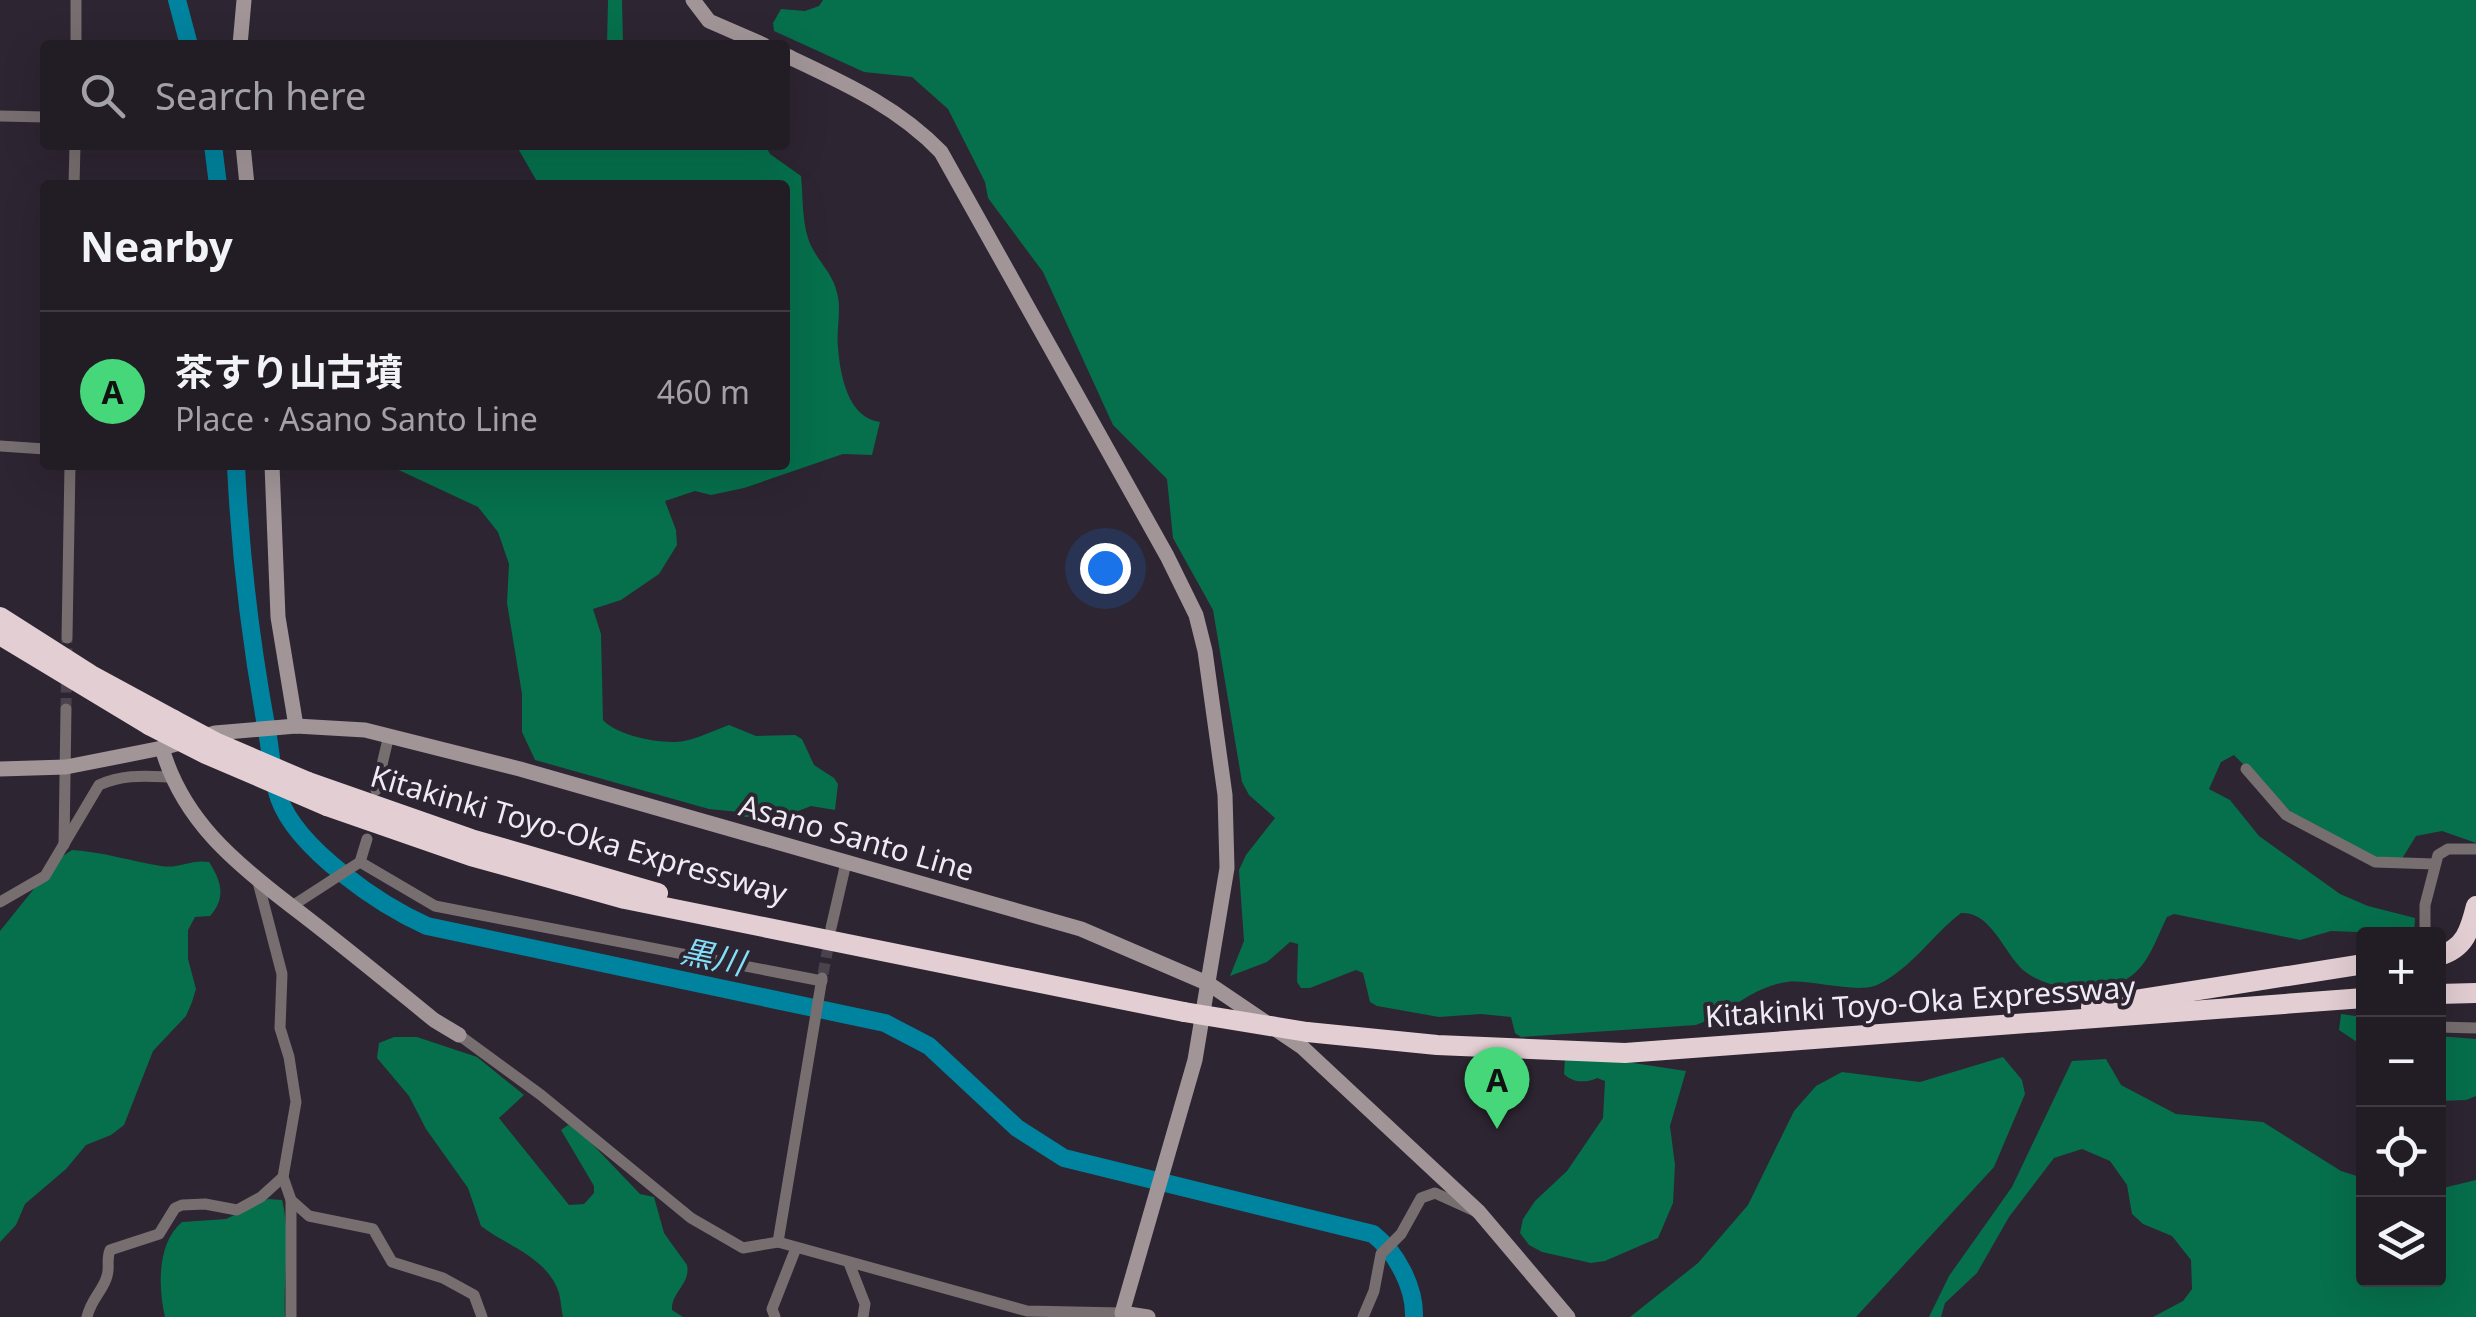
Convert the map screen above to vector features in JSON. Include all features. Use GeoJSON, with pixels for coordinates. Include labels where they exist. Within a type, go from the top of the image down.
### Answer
{"type":"FeatureCollection","features":[{"type":"Feature","properties":{"kind":"highway"},"geometry":{"type":"LineString","coordinates":[[0,602],[160,718]]}},
{"type":"Feature","properties":{"kind":"highway","name":"Kitakinki Toyo-Oka Expressway"},"geometry":{"type":"LineString","coordinates":[[0,618],[160,718],[206,754],[327,806],[471,856],[624,898],[1184,1012],[1307,1032],[1481,1047],[1644,1052],[2356,998]]}},
{"type":"Feature","properties":{"kind":"highway","name":"Kitakinki Toyo-Oka Expressway"},"geometry":{"type":"LineString","coordinates":[[0,638],[83,688],[308,782],[411,820],[547,862],[883,951]]}},
{"type":"Feature","properties":{"kind":"highway"},"geometry":{"type":"LineString","coordinates":[[2446,952],[2460,946],[2470,930],[2476,906]]}},
{"type":"Feature","properties":{"kind":"highway"},"geometry":{"type":"LineString","coordinates":[[2030,1016],[2356,965]]}},
{"type":"Feature","properties":{"kind":"highway"},"geometry":{"type":"LineString","coordinates":[[2446,991],[2476,989]]}},
{"type":"Feature","properties":{"kind":"highway","name":"Kitakinki Toyo-Oka Expressway"},"geometry":{"type":"LineString","coordinates":[[1481,1047],[1853,1031],[2030,1016],[2356,997]]}},
{"type":"Feature","properties":{"kind":"highway"},"geometry":{"type":"LineString","coordinates":[[2446,1002],[2476,1002]]}},
{"type":"Feature","properties":{"kind":"street"},"geometry":{"type":"LineString","coordinates":[[76,0],[76,40]]}},
{"type":"Feature","properties":{"kind":"street"},"geometry":{"type":"LineString","coordinates":[[240,40],[244,0]]}},
{"type":"Feature","properties":{"kind":"street"},"geometry":{"type":"LineString","coordinates":[[693,0],[708,21],[752,40]]}},
{"type":"Feature","properties":{"kind":"street"},"geometry":{"type":"LineString","coordinates":[[790,57],[869,95],[916,126],[941,152],[1167,556],[1196,616],[1214,711],[1227,868],[1195,1060],[1122,1313]]}},
{"type":"Feature","properties":{"kind":"street"},"geometry":{"type":"LineString","coordinates":[[0,116],[40,117]]}},
{"type":"Feature","properties":{"kind":"street"},"geometry":{"type":"LineString","coordinates":[[74,180],[75,150]]}},
{"type":"Feature","properties":{"kind":"street"},"geometry":{"type":"LineString","coordinates":[[243,150],[246,180]]}},
{"type":"Feature","properties":{"kind":"street"},"geometry":{"type":"LineString","coordinates":[[0,446],[40,449]]}},
{"type":"Feature","properties":{"kind":"street"},"geometry":{"type":"LineString","coordinates":[[67,638],[70,470]]}},
{"type":"Feature","properties":{"kind":"street"},"geometry":{"type":"LineString","coordinates":[[272,470],[278,617],[296,726]]}},
{"type":"Feature","properties":{"kind":"street"},"geometry":{"type":"LineString","coordinates":[[64,847],[66,709]]}},
{"type":"Feature","properties":{"kind":"street","name":"Asano Santo Line"},"geometry":{"type":"LineString","coordinates":[[0,769],[66,767],[162,748],[215,732],[336,727],[389,735],[520,769],[1081,928],[1209,984],[1302,1047],[1479,1212],[1568,1317]]}},
{"type":"Feature","properties":{"kind":"street"},"geometry":{"type":"LineString","coordinates":[[376,790],[389,735]]}},
{"type":"Feature","properties":{"kind":"street"},"geometry":{"type":"LineString","coordinates":[[162,748],[170,778],[184,802],[207,832],[258,882],[434,1020],[541,1095],[691,1218],[743,1248],[778,1242],[1028,1314],[1122,1313],[1148,1317]]}},
{"type":"Feature","properties":{"kind":"street"},"geometry":{"type":"LineString","coordinates":[[2246,770],[2286,816],[2375,862],[2434,864]]}},
{"type":"Feature","properties":{"kind":"street"},"geometry":{"type":"LineString","coordinates":[[0,902],[45,876],[99,785],[134,776],[170,778]]}},
{"type":"Feature","properties":{"kind":"street"},"geometry":{"type":"LineString","coordinates":[[292,906],[360,862],[367,839]]}},
{"type":"Feature","properties":{"kind":"street"},"geometry":{"type":"LineString","coordinates":[[2425,927],[2425,905],[2438,855],[2445,850],[2476,849]]}},
{"type":"Feature","properties":{"kind":"street"},"geometry":{"type":"LineString","coordinates":[[360,862],[435,906],[822,977],[778,1242]]}},
{"type":"Feature","properties":{"kind":"street"},"geometry":{"type":"LineString","coordinates":[[832,928],[846,863]]}},
{"type":"Feature","properties":{"kind":"street"},"geometry":{"type":"LineString","coordinates":[[258,882],[282,974],[280,1028],[296,1102],[282,1177],[291,1200],[292,1317]]}},
{"type":"Feature","properties":{"kind":"street"},"geometry":{"type":"LineString","coordinates":[[2446,1026],[2476,1028]]}},
{"type":"Feature","properties":{"kind":"street"},"geometry":{"type":"LineString","coordinates":[[87,1317],[90,1301],[108,1276],[106,1256],[110,1250],[159,1234],[182,1205],[206,1204],[236,1210],[261,1197],[282,1177]]}},
{"type":"Feature","properties":{"kind":"street"},"geometry":{"type":"LineString","coordinates":[[1363,1317],[1374,1291],[1380,1254],[1401,1234],[1422,1198],[1434,1193],[1479,1212]]}},
{"type":"Feature","properties":{"kind":"street"},"geometry":{"type":"LineString","coordinates":[[291,1200],[309,1216],[374,1229],[392,1262],[443,1278],[474,1295],[482,1317]]}},
{"type":"Feature","properties":{"kind":"street"},"geometry":{"type":"LineString","coordinates":[[775,1317],[772,1309],[796,1248]]}},
{"type":"Feature","properties":{"kind":"street"},"geometry":{"type":"LineString","coordinates":[[849,1263],[865,1304],[863,1317]]}},
{"type":"Feature","properties":{"kind":"green space"},"geometry":{"type":"Polygon","coordinates":[[[608,0],[622,0],[623,40],[607,40],[608,0]]]}},
{"type":"Feature","properties":{"kind":"green space"},"geometry":{"type":"Polygon","coordinates":[[[823,0],[2476,0],[2476,843],[2442,831],[2416,836],[2400,862],[2386,866],[2307,828],[2234,755],[2221,762],[2209,789],[2230,800],[2259,836],[2340,894],[2415,918],[2414,927],[2356,927],[2356,932],[2331,931],[2300,940],[2174,914],[2167,917],[2137,971],[2113,985],[2083,989],[2038,980],[2019,966],[1982,919],[1961,913],[1902,969],[1871,987],[1787,982],[1762,989],[1696,1025],[1521,1037],[1515,1033],[1511,1017],[1439,1017],[1377,1006],[1370,1002],[1363,973],[1356,970],[1301,988],[1297,982],[1298,944],[1290,942],[1267,962],[1230,976],[1244,941],[1239,870],[1275,818],[1249,795],[1242,782],[1213,610],[1173,538],[1167,479],[1113,425],[1043,272],[988,198],[985,182],[948,109],[912,77],[864,72],[774,31],[773,23],[781,9],[805,11],[819,6],[823,0]]]}},
{"type":"Feature","properties":{"kind":"green space"},"geometry":{"type":"Polygon","coordinates":[[[519,150],[768,150],[801,176],[808,238],[832,278],[838,299],[838,347],[844,382],[860,413],[880,422],[872,455],[843,454],[744,488],[711,495],[695,491],[665,501],[677,545],[659,574],[621,600],[593,609],[601,634],[603,720],[610,726],[629,735],[664,742],[690,740],[729,725],[756,736],[795,735],[802,739],[814,765],[838,784],[835,810],[811,806],[783,817],[745,817],[739,812],[709,809],[535,760],[522,732],[522,694],[507,603],[509,564],[498,532],[478,507],[399,470],[790,470],[790,180],[536,180],[519,150]]]}},
{"type":"Feature","properties":{"kind":"green space"},"geometry":{"type":"Polygon","coordinates":[[[72,850],[161,866],[209,862],[217,876],[220,896],[210,916],[195,917],[188,930],[188,959],[196,989],[192,1002],[186,1016],[153,1051],[124,1125],[86,1145],[66,1169],[25,1204],[16,1225],[0,1242],[0,931],[58,859],[72,850]]]}},
{"type":"Feature","properties":{"kind":"green space"},"geometry":{"type":"Polygon","coordinates":[[[2341,1014],[2356,1016],[2356,1041],[2339,1030],[2341,1014]]]}},
{"type":"Feature","properties":{"kind":"green space"},"geometry":{"type":"Polygon","coordinates":[[[394,1037],[417,1037],[477,1057],[524,1095],[499,1118],[569,1205],[584,1204],[594,1193],[594,1186],[561,1130],[568,1125],[576,1127],[640,1194],[654,1197],[664,1233],[687,1265],[686,1278],[672,1310],[683,1317],[563,1317],[554,1281],[526,1254],[481,1226],[468,1188],[426,1129],[409,1096],[377,1058],[379,1043],[394,1037]]]}},
{"type":"Feature","properties":{"kind":"green space"},"geometry":{"type":"Polygon","coordinates":[[[2446,1037],[2476,1039],[2476,1096],[2446,1101],[2446,1037]]]}},
{"type":"Feature","properties":{"kind":"green space"},"geometry":{"type":"Polygon","coordinates":[[[1587,1056],[1686,1071],[1670,1126],[1675,1165],[1673,1203],[1658,1238],[1605,1261],[1591,1263],[1542,1252],[1529,1245],[1520,1233],[1523,1219],[1535,1201],[1567,1171],[1603,1118],[1605,1081],[1575,1081],[1564,1074],[1565,1059],[1587,1056]]]}},
{"type":"Feature","properties":{"kind":"green space"},"geometry":{"type":"Polygon","coordinates":[[[2003,1057],[2022,1080],[2025,1094],[1994,1167],[1856,1317],[1630,1317],[1698,1263],[1748,1205],[1794,1111],[1816,1086],[1842,1072],[1920,1082],[2003,1057]]]}},
{"type":"Feature","properties":{"kind":"green space"},"geometry":{"type":"Polygon","coordinates":[[[2106,1059],[2121,1085],[2176,1114],[2263,1122],[2341,1171],[2356,1176],[2356,1287],[2446,1287],[2446,1187],[2476,1180],[2476,1317],[2153,1317],[2183,1301],[2192,1289],[2191,1260],[2172,1236],[2143,1224],[2132,1214],[2127,1185],[2110,1161],[2082,1149],[2054,1158],[2009,1217],[1977,1273],[1945,1303],[1941,1317],[1929,1317],[1949,1276],[2012,1187],[2072,1061],[2106,1059]]]}},
{"type":"Feature","properties":{"kind":"green space"},"geometry":{"type":"Polygon","coordinates":[[[268,1199],[282,1200],[285,1213],[285,1317],[165,1317],[162,1266],[174,1231],[182,1222],[226,1219],[268,1199]]]}},
{"type":"Feature","properties":{"kind":"waterway","name":"黒川"},"geometry":{"type":"LineString","coordinates":[[177,0],[188,40]]}},
{"type":"Feature","properties":{"kind":"waterway","name":"黒川"},"geometry":{"type":"LineString","coordinates":[[214,150],[217,180]]}},
{"type":"Feature","properties":{"kind":"waterway","name":"黒川"},"geometry":{"type":"LineString","coordinates":[[236,470],[247,598],[279,798],[303,837],[364,890],[427,926],[885,1023],[929,1046],[1017,1128],[1064,1158],[1373,1234],[1402,1271],[1414,1317]]}},
{"type":"Feature","properties":{"kind":"tunnel"},"geometry":{"type":"LineString","coordinates":[[66,709],[67,638]]}},
{"type":"Feature","properties":{"kind":"tunnel"},"geometry":{"type":"LineString","coordinates":[[823,974],[830,937]]}},
{"type":"Feature","properties":{"kind":"place","name":"茶すり山古墳"},"geometry":{"type":"Point","coordinates":[1497,1129]}}]}
